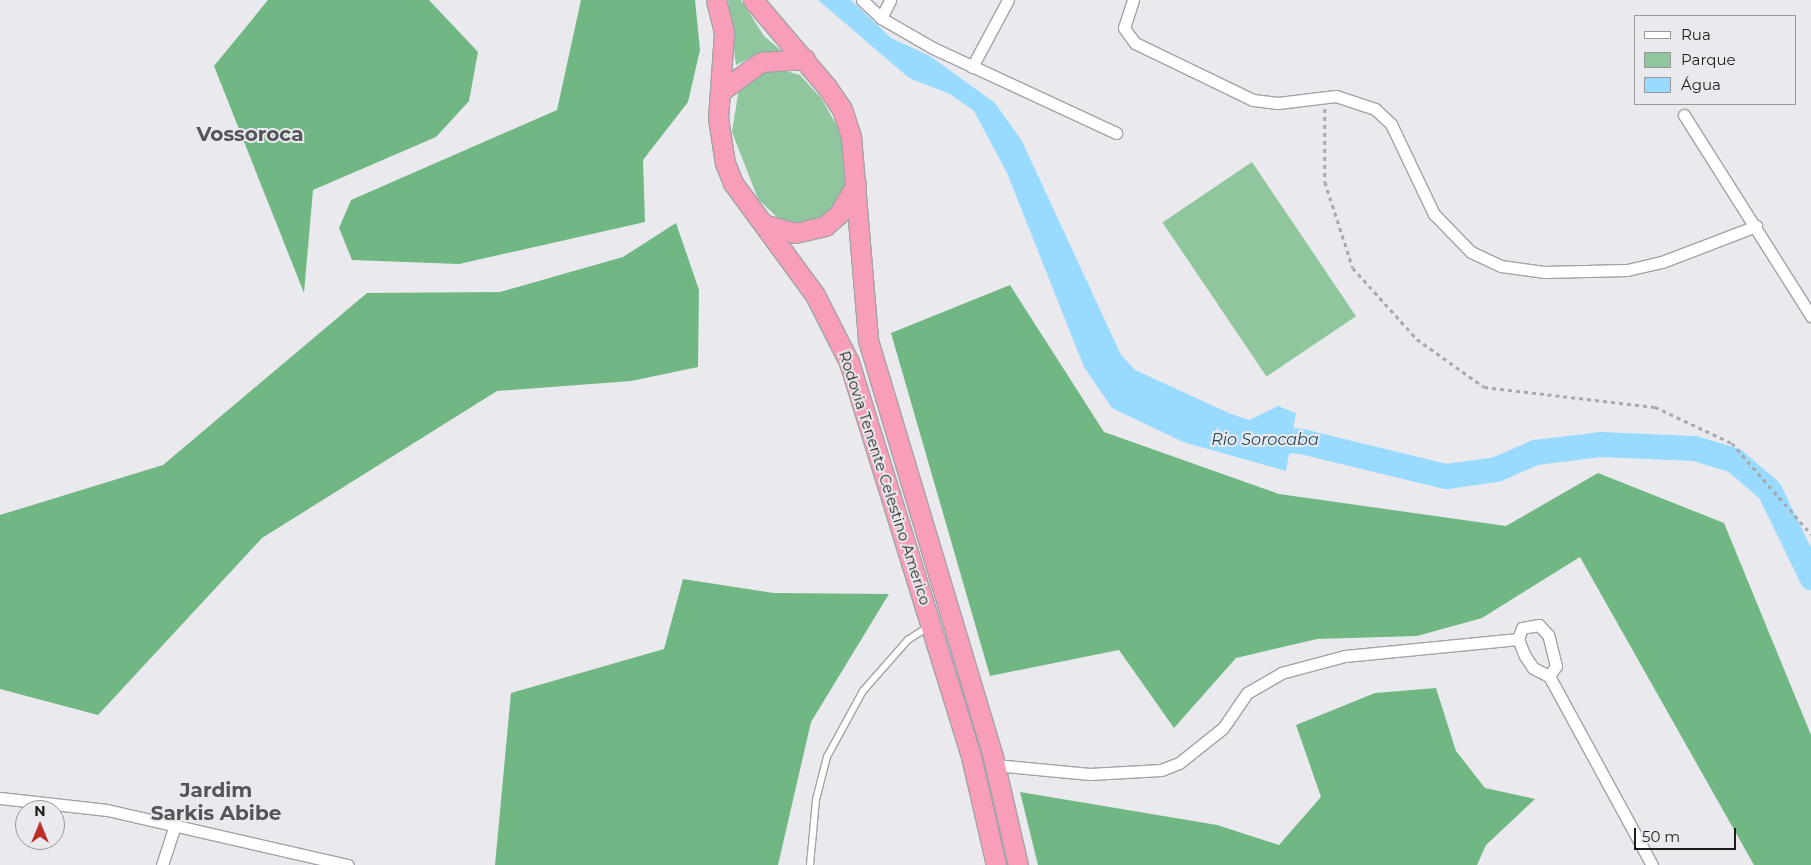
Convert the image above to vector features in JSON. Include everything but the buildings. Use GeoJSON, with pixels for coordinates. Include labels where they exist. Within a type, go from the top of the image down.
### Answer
{"type":"FeatureCollection","features":[{"type":"Feature","properties":{"kind":"highway","name":"Rodovia Tenente Celestino Americo"},"geometry":{"type":"LineString","coordinates":[[716,0],[724,33],[718,118],[725,163],[733,183],[766,225],[815,295],[849,362],[932,624],[970,752],[996,865]]}},
{"type":"Feature","properties":{"kind":"highway","name":"Rodovia Tenente Celestino Americo"},"geometry":{"type":"LineString","coordinates":[[753,0],[805,59],[842,109],[851,136],[868,340],[995,765],[1018,865]]}},
{"type":"Feature","properties":{"kind":"highway"},"geometry":{"type":"LineString","coordinates":[[721,91],[760,62],[805,59]]}},
{"type":"Feature","properties":{"kind":"highway"},"geometry":{"type":"LineString","coordinates":[[766,225],[796,233],[825,226],[839,214],[856,185]]}},
{"type":"Feature","properties":{"kind":"street"},"geometry":{"type":"LineString","coordinates":[[862,0],[881,18],[972,68],[1116,133]]}},
{"type":"Feature","properties":{"kind":"street"},"geometry":{"type":"LineString","coordinates":[[881,18],[890,0]]}},
{"type":"Feature","properties":{"kind":"street"},"geometry":{"type":"LineString","coordinates":[[972,68],[1008,0]]}},
{"type":"Feature","properties":{"kind":"street"},"geometry":{"type":"LineString","coordinates":[[1133,0],[1124,28],[1135,43],[1253,100],[1278,103],[1336,96],[1375,109],[1391,124],[1434,214],[1471,252],[1501,266],[1544,272],[1628,270],[1662,262],[1756,226]]}},
{"type":"Feature","properties":{"kind":"street"},"geometry":{"type":"LineString","coordinates":[[1684,115],[1756,226],[1811,316]]}},
{"type":"Feature","properties":{"kind":"street"},"geometry":{"type":"LineString","coordinates":[[1549,676],[1556,666],[1548,635],[1539,625],[1530,624],[1522,628],[1518,639],[1533,668],[1549,676],[1652,865]]}},
{"type":"Feature","properties":{"kind":"street"},"geometry":{"type":"LineString","coordinates":[[995,765],[1090,774],[1161,770],[1178,763],[1223,728],[1247,694],[1281,673],[1345,656],[1518,639]]}},
{"type":"Feature","properties":{"kind":"street"},"geometry":{"type":"LineString","coordinates":[[0,798],[107,810],[345,865]]}},
{"type":"Feature","properties":{"kind":"street"},"geometry":{"type":"LineString","coordinates":[[162,865],[174,827]]}},
{"type":"Feature","properties":{"kind":"lane"},"geometry":{"type":"LineString","coordinates":[[810,865],[816,800],[827,757],[863,691],[908,640],[932,624]]}},
{"type":"Feature","properties":{"kind":"path"},"geometry":{"type":"LineString","coordinates":[[1325,98],[1325,182],[1353,268],[1417,339],[1484,387],[1655,408],[1732,443],[1811,534]]}},
{"type":"Feature","properties":{"kind":"green space"},"geometry":{"type":"Polygon","coordinates":[[[268,0],[429,0],[478,52],[469,101],[436,137],[313,190],[304,293],[214,66],[268,0]]]}},
{"type":"Feature","properties":{"kind":"green space"},"geometry":{"type":"Polygon","coordinates":[[[581,0],[695,0],[700,50],[688,102],[643,160],[645,222],[459,264],[352,260],[339,228],[351,200],[557,110],[581,0]]]}},
{"type":"Feature","properties":{"kind":"green space"},"geometry":{"type":"Polygon","coordinates":[[[728,0],[741,0],[764,36],[784,53],[759,53],[736,65],[728,0]]]}},
{"type":"Feature","properties":{"kind":"green space"},"geometry":{"type":"Polygon","coordinates":[[[782,70],[800,75],[821,98],[840,131],[845,155],[845,185],[831,215],[812,224],[782,222],[758,199],[732,132],[739,88],[762,72],[782,70]]]}},
{"type":"Feature","properties":{"kind":"green space"},"geometry":{"type":"Polygon","coordinates":[[[1252,162],[1356,316],[1266,377],[1162,222],[1252,162]]]}},
{"type":"Feature","properties":{"kind":"green space"},"geometry":{"type":"Polygon","coordinates":[[[676,223],[699,290],[698,367],[631,381],[497,391],[262,538],[98,715],[0,689],[0,515],[163,465],[367,293],[500,292],[623,257],[676,223]]]}},
{"type":"Feature","properties":{"kind":"green space"},"geometry":{"type":"Polygon","coordinates":[[[1010,285],[1104,432],[1279,494],[1506,526],[1598,473],[1724,523],[1811,735],[1811,865],[1754,865],[1580,557],[1482,618],[1417,636],[1317,639],[1236,658],[1174,728],[1119,650],[990,676],[891,333],[1010,285]]]}},
{"type":"Feature","properties":{"kind":"green space"},"geometry":{"type":"Polygon","coordinates":[[[683,579],[774,593],[889,594],[811,722],[778,865],[495,865],[511,693],[664,649],[683,579]]]}},
{"type":"Feature","properties":{"kind":"green space"},"geometry":{"type":"Polygon","coordinates":[[[1436,688],[1456,751],[1485,788],[1535,799],[1486,845],[1477,865],[1038,865],[1020,792],[1217,825],[1279,845],[1321,797],[1296,725],[1375,693],[1436,688]]]}},
{"type":"Feature","properties":{"kind":"water","name":"Rio Sorocaba"},"geometry":{"type":"Polygon","coordinates":[[[818,0],[851,0],[891,38],[930,56],[995,103],[1022,141],[1121,355],[1135,370],[1231,414],[1249,420],[1278,406],[1296,413],[1286,471],[1183,442],[1112,408],[1084,367],[1007,173],[974,111],[950,94],[909,78],[818,0]]]}},
{"type":"Feature","properties":{"kind":"waterway","name":"Rio Sorocaba"},"geometry":{"type":"LineString","coordinates":[[1257,438],[1301,441],[1446,476],[1496,469],[1535,452],[1600,444],[1694,448],[1734,460],[1769,490],[1811,577]]}},
{"type":"Feature","properties":{"kind":"district","name":"Vossoroca"},"geometry":{"type":"Point","coordinates":[250,134]}},
{"type":"Feature","properties":{"kind":"district","name":"Jardim Sarkis Abibe"},"geometry":{"type":"Point","coordinates":[216,802]}}]}
